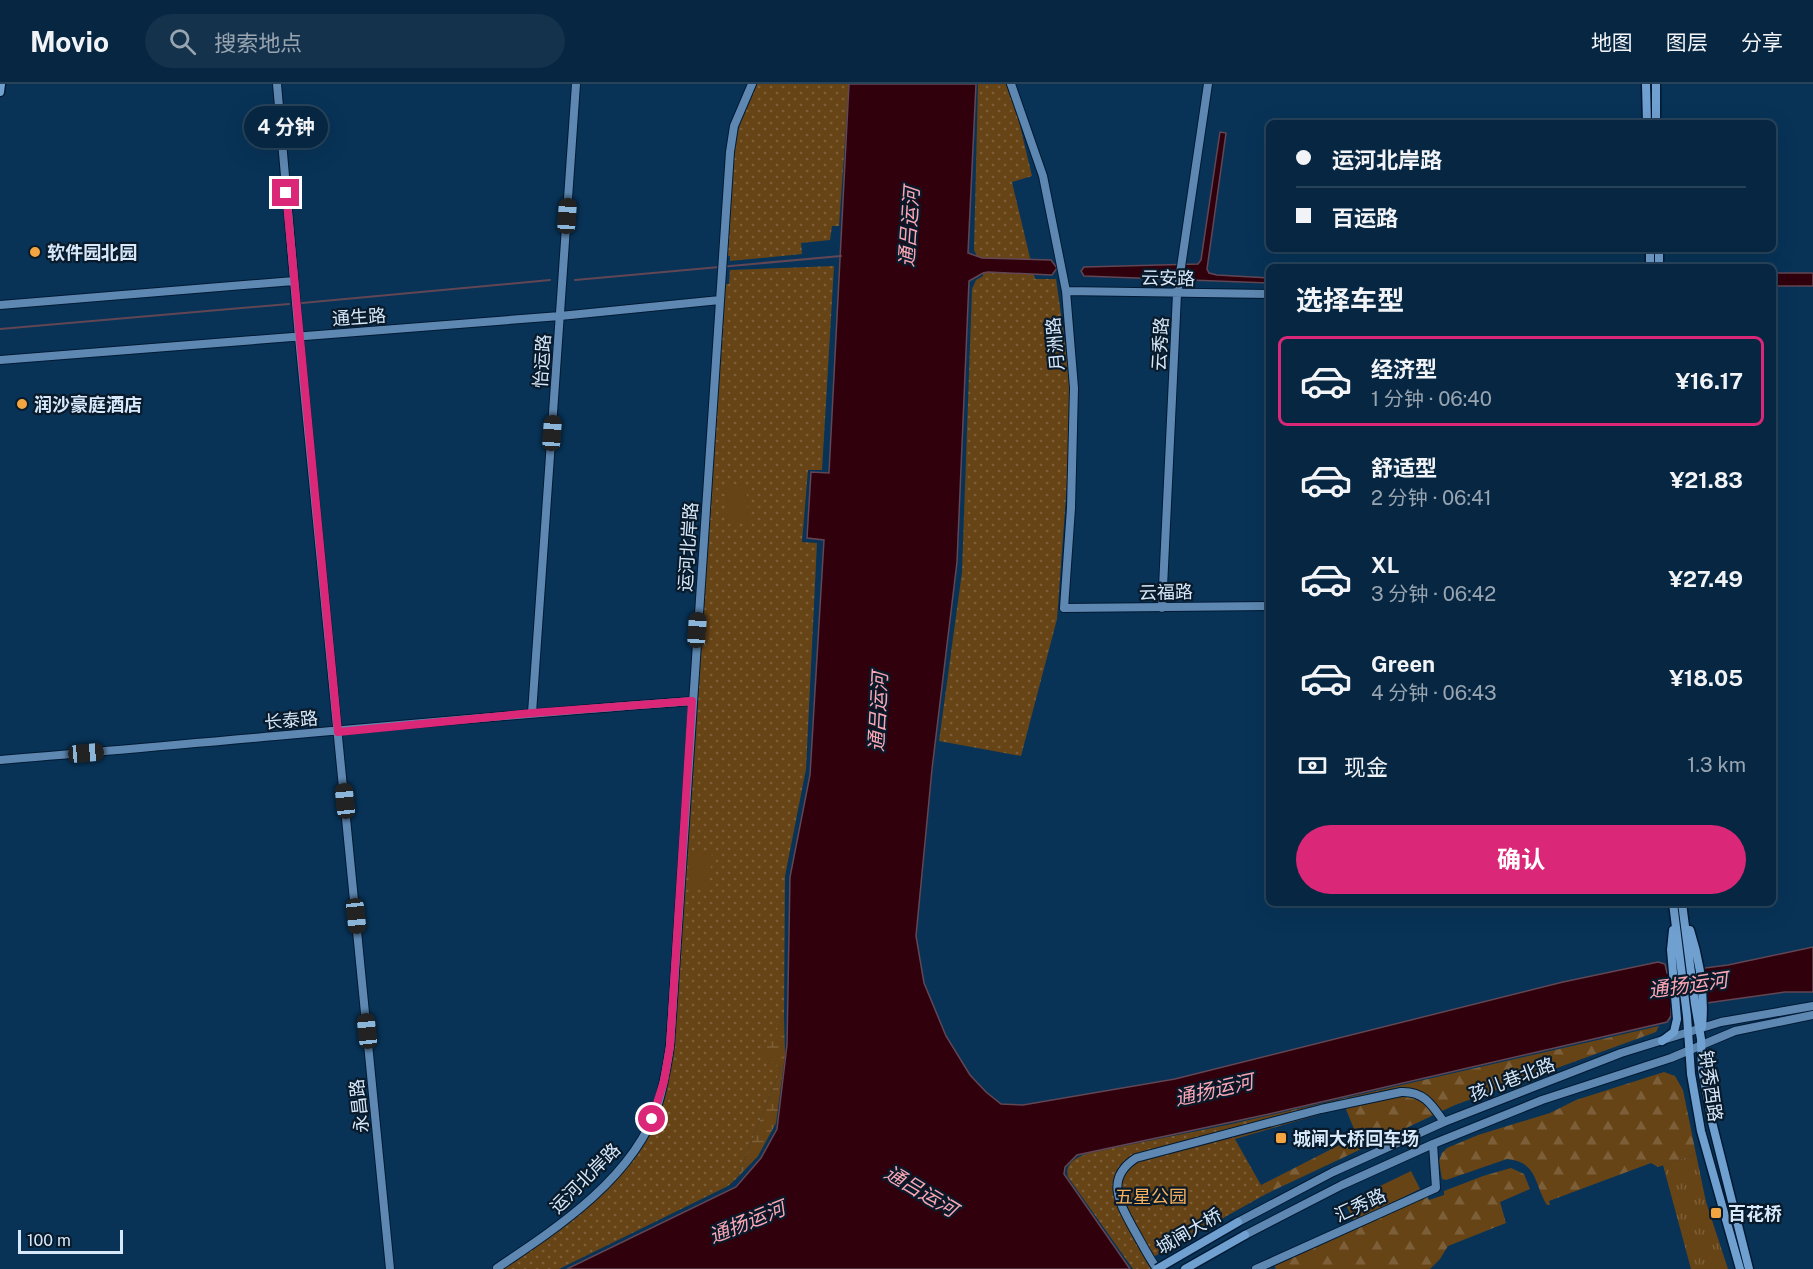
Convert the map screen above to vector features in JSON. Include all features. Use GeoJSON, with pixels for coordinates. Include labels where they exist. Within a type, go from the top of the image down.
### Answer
{"type":"FeatureCollection","features":[{"type":"Feature","properties":{"kind":"main road"},"geometry":{"type":"LineString","coordinates":[[0,92],[1,84]]}},
{"type":"Feature","properties":{"kind":"main road"},"geometry":{"type":"LineString","coordinates":[[1646,84],[1647,120]]}},
{"type":"Feature","properties":{"kind":"main road"},"geometry":{"type":"LineString","coordinates":[[1656,84],[1656,120]]}},
{"type":"Feature","properties":{"kind":"main road"},"geometry":{"type":"LineString","coordinates":[[1662,1041],[1674,1032],[1690,1005],[1686,971],[1695,947],[1678,907]]}},
{"type":"Feature","properties":{"kind":"main road","name":"钟秀西路"},"geometry":{"type":"LineString","coordinates":[[1678,907],[1690,1005],[1687,1032],[1690,1074],[1701,1131],[1740,1269]]}},
{"type":"Feature","properties":{"kind":"main road","name":"钟秀西路"},"geometry":{"type":"LineString","coordinates":[[1690,1005],[1701,1028],[1702,1069],[1712,1122],[1749,1269]]}},
{"type":"Feature","properties":{"kind":"main road","name":"城闸大桥"},"geometry":{"type":"LineString","coordinates":[[1157,1269],[1238,1222]]}},
{"type":"Feature","properties":{"kind":"main road","name":"城闸大桥"},"geometry":{"type":"LineString","coordinates":[[1185,1269],[1245,1235]]}},
{"type":"Feature","properties":{"kind":"street","name":"永昌路"},"geometry":{"type":"LineString","coordinates":[[277,84],[299,337],[390,1267]]}},
{"type":"Feature","properties":{"kind":"street","name":"怡运路"},"geometry":{"type":"LineString","coordinates":[[532,713],[576,84]]}},
{"type":"Feature","properties":{"kind":"street","name":"运河北岸路"},"geometry":{"type":"LineString","coordinates":[[497,1268],[578,1211],[611,1179],[631,1155],[646,1131],[658,1106],[664,1081],[670,1046],[730,152],[734,126],[752,84]]}},
{"type":"Feature","properties":{"kind":"street","name":"月洲路"},"geometry":{"type":"LineString","coordinates":[[1011,84],[1043,176],[1066,291],[1074,388],[1071,508],[1064,608]]}},
{"type":"Feature","properties":{"kind":"street","name":"云秀路"},"geometry":{"type":"LineString","coordinates":[[1162,608],[1177,294],[1208,84]]}},
{"type":"Feature","properties":{"kind":"street"},"geometry":{"type":"LineString","coordinates":[[0,305],[294,281]]}},
{"type":"Feature","properties":{"kind":"street","name":"云安路"},"geometry":{"type":"LineString","coordinates":[[1066,291],[1266,294]]}},
{"type":"Feature","properties":{"kind":"street","name":"通生路"},"geometry":{"type":"LineString","coordinates":[[0,360],[560,316],[720,300]]}},
{"type":"Feature","properties":{"kind":"street","name":"云福路"},"geometry":{"type":"LineString","coordinates":[[1064,608],[1266,606]]}},
{"type":"Feature","properties":{"kind":"street","name":"长泰路"},"geometry":{"type":"LineString","coordinates":[[0,760],[692,701]]}},
{"type":"Feature","properties":{"kind":"street","name":"孩儿巷北路"},"geometry":{"type":"LineString","coordinates":[[1238,1222],[1333,1172],[1444,1122],[1621,1053],[1721,1022],[1813,1006]]}},
{"type":"Feature","properties":{"kind":"street","name":"孩儿巷北路"},"geometry":{"type":"LineString","coordinates":[[1245,1235],[1342,1185],[1433,1144],[1542,1100],[1689,1051],[1701,1042],[1735,1031],[1813,1016]]}},
{"type":"Feature","properties":{"kind":"street"},"geometry":{"type":"LineString","coordinates":[[1157,1269],[1118,1198],[1118,1182],[1121,1172],[1136,1158],[1321,1109],[1401,1092],[1415,1092],[1426,1098],[1444,1122]]}},
{"type":"Feature","properties":{"kind":"street","name":"汇秀路"},"geometry":{"type":"LineString","coordinates":[[1256,1269],[1436,1188],[1433,1144]]}},
{"type":"Feature","properties":{"kind":"green space"},"geometry":{"type":"Polygon","coordinates":[[[757,84],[849,84],[839,226],[832,226],[830,240],[801,243],[802,254],[730,261],[730,256],[726,256],[731,167],[740,124],[757,84]]]}},
{"type":"Feature","properties":{"kind":"green space"},"geometry":{"type":"Polygon","coordinates":[[[978,84],[1010,84],[1032,176],[1012,182],[1035,279],[1056,279],[1073,400],[1057,619],[1021,756],[939,741],[962,572],[972,289],[976,280],[983,276],[983,259],[978,258],[974,250],[978,84]]]}},
{"type":"Feature","properties":{"kind":"green space"},"geometry":{"type":"Polygon","coordinates":[[[834,266],[822,470],[808,470],[802,542],[817,543],[806,769],[785,876],[784,1017],[762,1056],[781,1068],[737,1178],[728,1186],[559,1269],[501,1269],[566,1225],[601,1194],[658,1113],[665,1092],[673,1052],[725,284],[729,284],[730,270],[834,266]]]}},
{"type":"Feature","properties":{"kind":"green space"},"geometry":{"type":"Polygon","coordinates":[[[746,485],[749,521],[728,522],[726,486],[746,485]]]}},
{"type":"Feature","properties":{"kind":"green space"},"geometry":{"type":"Polygon","coordinates":[[[692,851],[712,853],[709,889],[689,887],[692,851]]]}},
{"type":"Feature","properties":{"kind":"green space"},"geometry":{"type":"Polygon","coordinates":[[[784,1017],[785,1055],[776,1123],[758,1156],[737,1178],[781,1068],[761,1056],[784,1017]]]}},
{"type":"Feature","properties":{"kind":"green space"},"geometry":{"type":"Polygon","coordinates":[[[1659,1026],[1656,1032],[1455,1105],[1266,1194],[1261,1185],[1357,1136],[1345,1107],[1235,1139],[1227,1125],[1659,1026]]]}},
{"type":"Feature","properties":{"kind":"green space"},"geometry":{"type":"Polygon","coordinates":[[[1664,1072],[1675,1076],[1683,1090],[1696,1154],[1658,1167],[1651,1163],[1549,1201],[1550,1205],[1547,1205],[1530,1169],[1517,1161],[1507,1159],[1446,1180],[1442,1179],[1439,1161],[1447,1148],[1478,1135],[1550,1113],[1576,1100],[1664,1072]]]}},
{"type":"Feature","properties":{"kind":"green space","name":"五星公园"},"geometry":{"type":"Polygon","coordinates":[[[1227,1125],[1266,1194],[1146,1261],[1151,1269],[1133,1269],[1068,1177],[1070,1164],[1089,1153],[1227,1125]]]}},
{"type":"Feature","properties":{"kind":"green space"},"geometry":{"type":"Polygon","coordinates":[[[1696,1154],[1706,1202],[1728,1269],[1691,1269],[1663,1165],[1696,1154]]]}},
{"type":"Feature","properties":{"kind":"green space"},"geometry":{"type":"Polygon","coordinates":[[[1511,1168],[1524,1174],[1530,1189],[1500,1202],[1506,1223],[1448,1246],[1430,1269],[1276,1269],[1274,1265],[1427,1196],[1429,1200],[1444,1195],[1444,1191],[1511,1168]]]}},
{"type":"Feature","properties":{"kind":"green space"},"geometry":{"type":"Polygon","coordinates":[[[1411,1171],[1420,1189],[1354,1221],[1345,1203],[1411,1171]]]}},
{"type":"Feature","properties":{"kind":"water"},"geometry":{"type":"Polygon","coordinates":[[[849,84],[976,84],[968,253],[982,258],[1051,260],[1057,268],[1052,275],[988,272],[969,281],[957,562],[932,769],[916,936],[924,983],[946,1036],[970,1075],[986,1092],[1001,1104],[1023,1105],[1175,1079],[1563,982],[1658,962],[1665,964],[1667,973],[1728,965],[1813,947],[1813,992],[1785,992],[1671,1008],[1671,1016],[1667,1022],[1269,1114],[1077,1155],[1065,1167],[1064,1174],[1130,1269],[567,1269],[736,1187],[761,1158],[777,1129],[787,1045],[790,877],[810,775],[824,540],[807,538],[811,472],[829,473],[849,84]]]}},
{"type":"Feature","properties":{"kind":"water"},"geometry":{"type":"Polygon","coordinates":[[[1220,132],[1226,133],[1207,269],[1209,273],[1217,275],[1266,278],[1266,283],[1084,276],[1081,271],[1084,267],[1198,264],[1201,260],[1220,132]]]}},
{"type":"Feature","properties":{"kind":"water"},"geometry":{"type":"Polygon","coordinates":[[[1776,273],[1813,273],[1813,286],[1776,286],[1776,273]]]}},
{"type":"Feature","properties":{"kind":"waterway"},"geometry":{"type":"LineString","coordinates":[[575,280],[841,256]]}},
{"type":"Feature","properties":{"kind":"waterway"},"geometry":{"type":"LineString","coordinates":[[302,303],[550,280]]}},
{"type":"Feature","properties":{"kind":"waterway"},"geometry":{"type":"LineString","coordinates":[[0,329],[289,304]]}},
{"type":"Feature","properties":{"kind":"place","name":"软件园北园"},"geometry":{"type":"Point","coordinates":[35,252]}},
{"type":"Feature","properties":{"kind":"place","name":"润沙豪庭酒店"},"geometry":{"type":"Point","coordinates":[22,404]}},
{"type":"Feature","properties":{"kind":"place","name":"城闸大桥回车场"},"geometry":{"type":"Point","coordinates":[1281,1138]}},
{"type":"Feature","properties":{"kind":"place","name":"百花桥"},"geometry":{"type":"Point","coordinates":[1716,1213]}},
{"type":"Feature","properties":{"kind":"route"},"geometry":{"type":"LineString","coordinates":[[286,193],[338,732],[532,713],[692,701],[670,1046],[658,1106],[652,1119]]}},
{"type":"Feature","properties":{"kind":"water label","name":"通吕运河"},"geometry":{"type":"Point","coordinates":[909,227]}},
{"type":"Feature","properties":{"kind":"water label","name":"通吕运河"},"geometry":{"type":"Point","coordinates":[878,712]}},
{"type":"Feature","properties":{"kind":"water label","name":"通扬运河"},"geometry":{"type":"Point","coordinates":[1688,985]}},
{"type":"Feature","properties":{"kind":"water label","name":"通扬运河"},"geometry":{"type":"Point","coordinates":[1214,1090]}},
{"type":"Feature","properties":{"kind":"water label","name":"通吕运河"},"geometry":{"type":"Point","coordinates":[921,1191]}},
{"type":"Feature","properties":{"kind":"water label","name":"通扬运河"},"geometry":{"type":"Point","coordinates":[747,1222]}}]}
